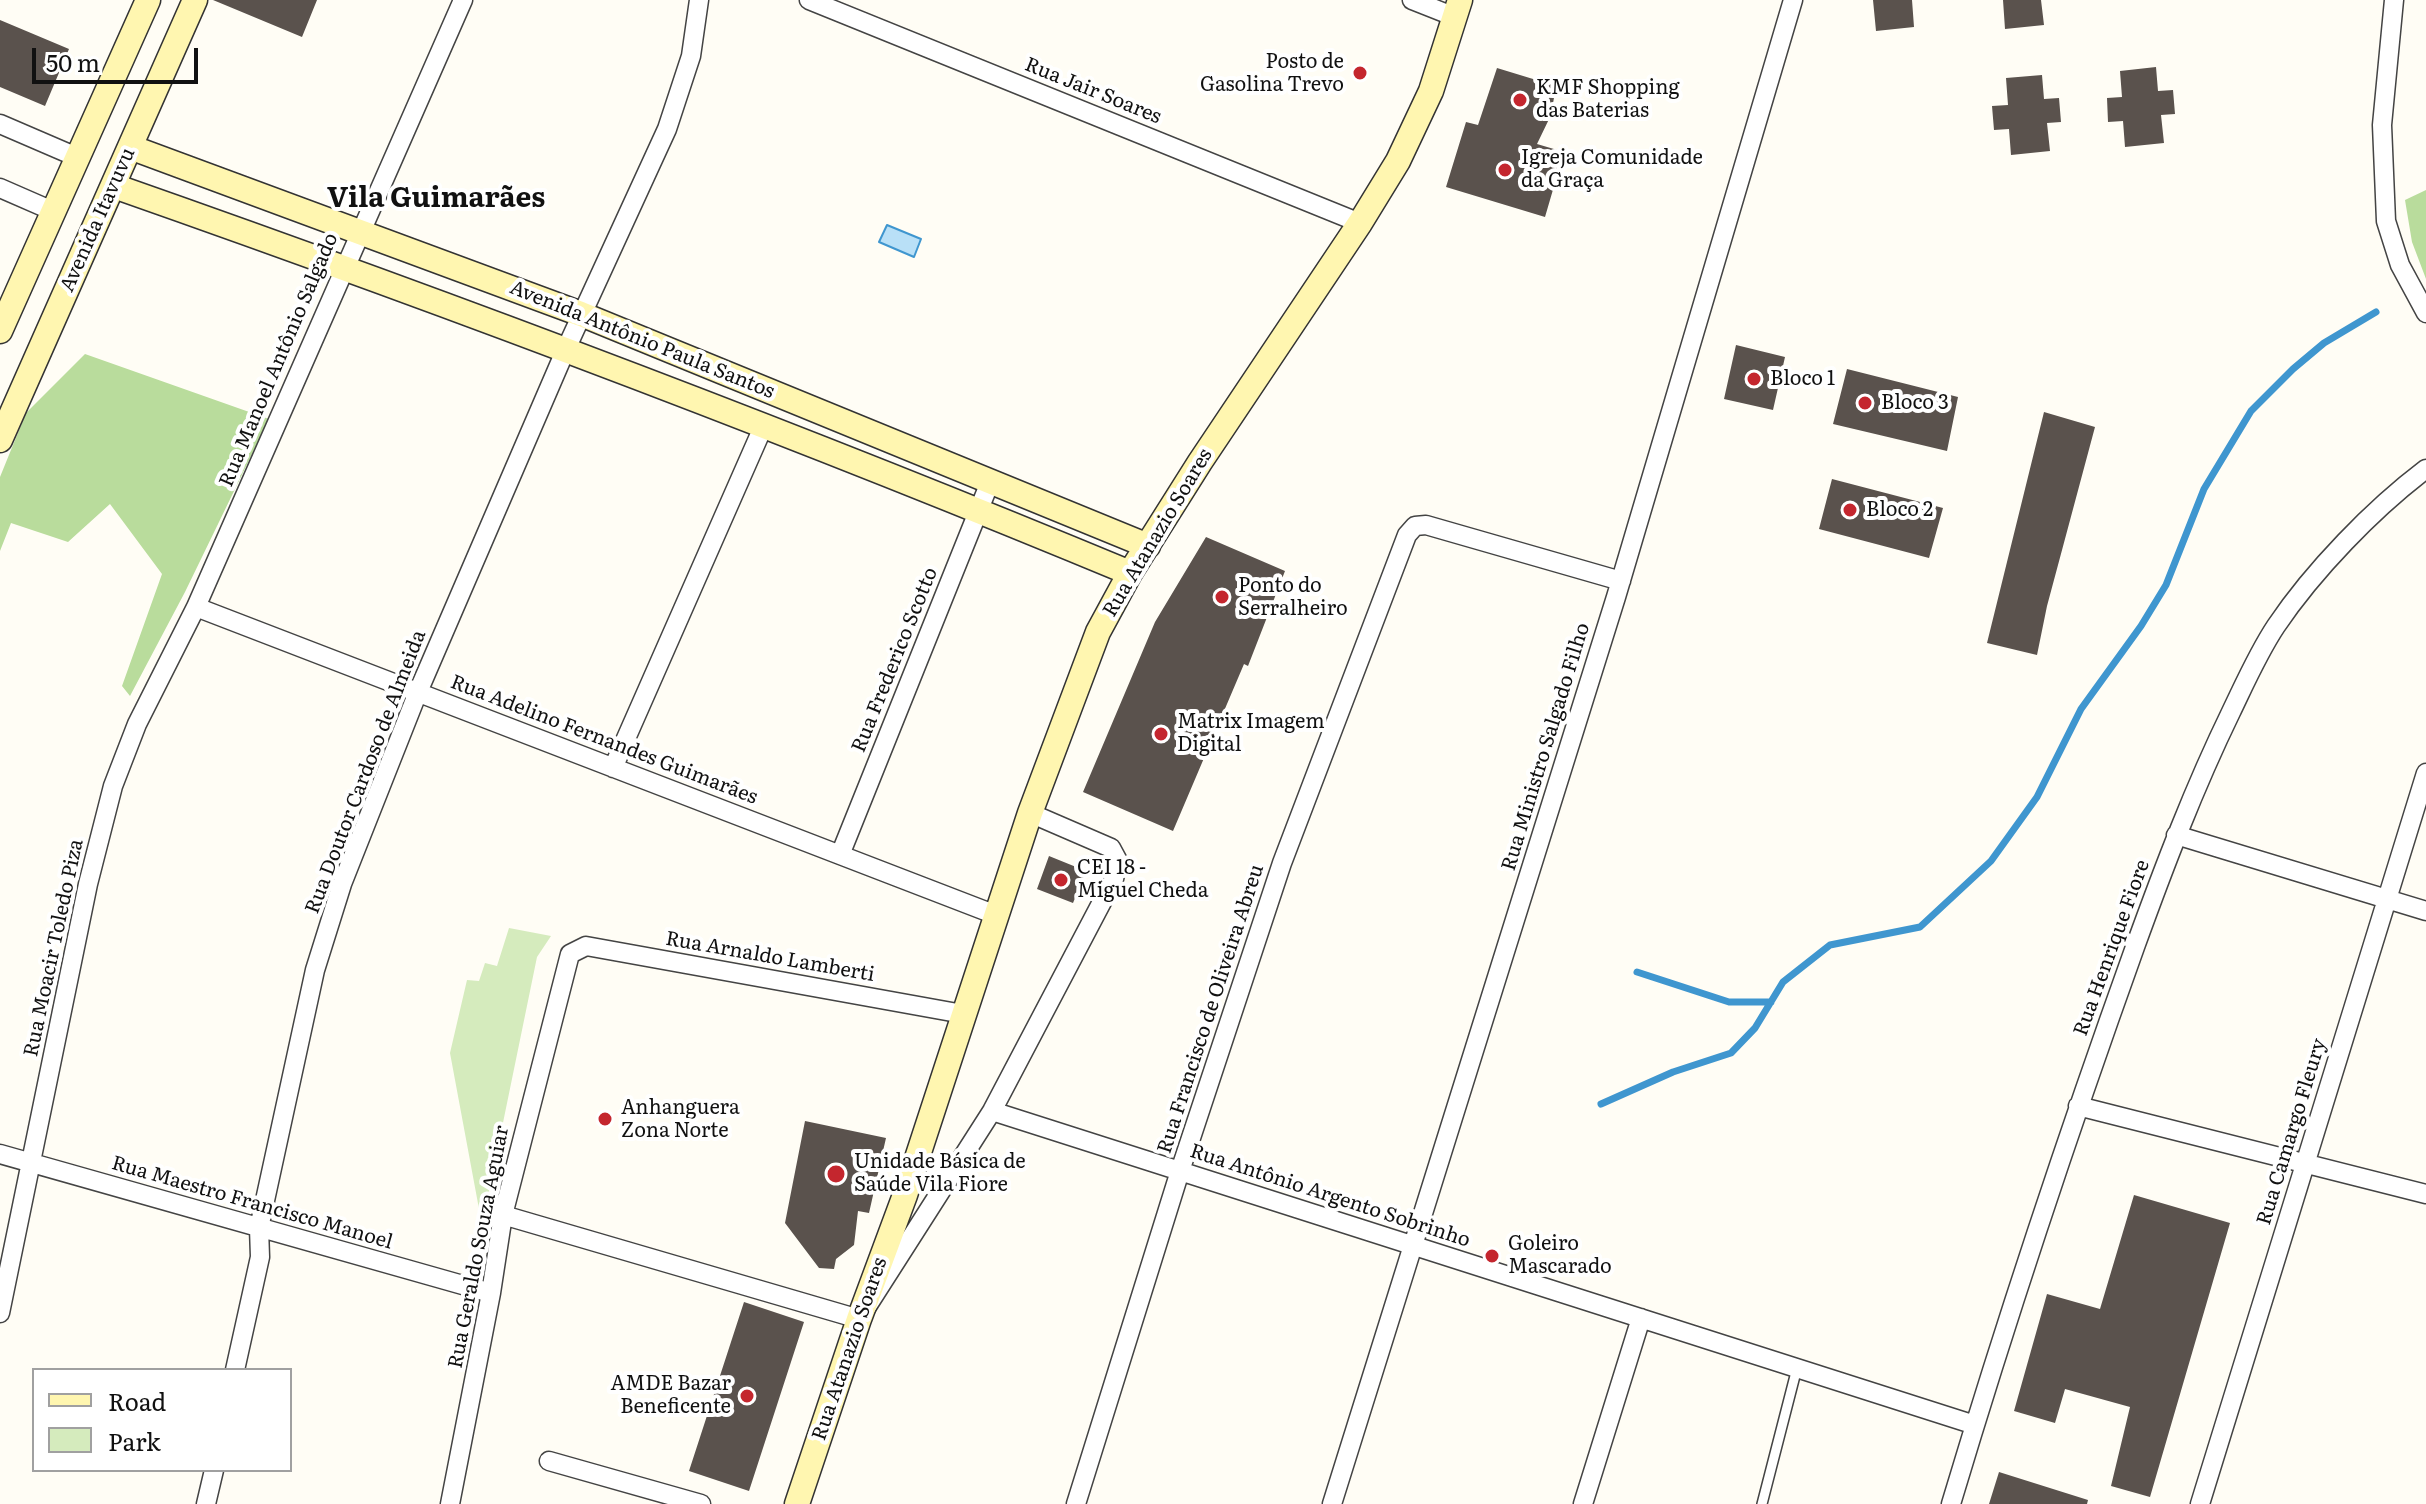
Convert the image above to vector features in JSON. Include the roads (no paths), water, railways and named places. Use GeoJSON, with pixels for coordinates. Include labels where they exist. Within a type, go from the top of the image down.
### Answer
{"type":"FeatureCollection","features":[{"type":"Feature","properties":{"kind":"main road"},"geometry":{"type":"LineString","coordinates":[[0,331],[148,0]]}},
{"type":"Feature","properties":{"kind":"main road","name":"Avenida Itavuvu"},"geometry":{"type":"LineString","coordinates":[[0,440],[195,0]]}},
{"type":"Feature","properties":{"kind":"main road","name":"Rua Atanazio Soares"},"geometry":{"type":"LineString","coordinates":[[797,1504],[859,1319],[905,1195],[1030,813],[1098,632],[1130,573],[1207,451],[1398,161],[1431,91],[1458,8]]}},
{"type":"Feature","properties":{"kind":"main road","name":"Avenida Antônio Paula Santos"},"geometry":{"type":"LineString","coordinates":[[130,147],[581,314],[1148,546]]}},
{"type":"Feature","properties":{"kind":"main road","name":"Avenida Antônio Paula Santos"},"geometry":{"type":"LineString","coordinates":[[114,186],[566,349],[764,425],[1130,573]]}},
{"type":"Feature","properties":{"kind":"street","name":"Rua Manoel Antônio Salgado"},"geometry":{"type":"LineString","coordinates":[[196,607],[359,230],[463,0]]}},
{"type":"Feature","properties":{"kind":"street","name":"Rua Doutor Cardoso de Almeida"},"geometry":{"type":"LineString","coordinates":[[235,1368],[260,1257],[259,1228],[315,970],[342,884],[418,692],[581,314],[667,129],[691,56],[699,0]]}},
{"type":"Feature","properties":{"kind":"street","name":"Rua Jair Soares"},"geometry":{"type":"LineString","coordinates":[[809,0],[1360,223]]}},
{"type":"Feature","properties":{"kind":"street"},"geometry":{"type":"LineString","coordinates":[[1412,0],[1458,8]]}},
{"type":"Feature","properties":{"kind":"street","name":"Rua Ministro Salgado Filho"},"geometry":{"type":"LineString","coordinates":[[1332,1504],[1621,581],[1793,0]]}},
{"type":"Feature","properties":{"kind":"street"},"geometry":{"type":"LineString","coordinates":[[2394,0],[2382,125],[2386,221],[2400,265],[2426,313]]}},
{"type":"Feature","properties":{"kind":"street"},"geometry":{"type":"LineString","coordinates":[[0,124],[79,158]]}},
{"type":"Feature","properties":{"kind":"street"},"geometry":{"type":"LineString","coordinates":[[0,188],[55,212]]}},
{"type":"Feature","properties":{"kind":"street"},"geometry":{"type":"LineString","coordinates":[[613,768],[764,425]]}},
{"type":"Feature","properties":{"kind":"street","name":"Rua Henrique Fiore"},"geometry":{"type":"LineString","coordinates":[[1951,1504],[2078,1106],[2176,835],[2207,759],[2275,626],[2349,539],[2398,490],[2426,469]]}},
{"type":"Feature","properties":{"kind":"street","name":"Rua Frederico Scotto"},"geometry":{"type":"LineString","coordinates":[[840,855],[990,482]]}},
{"type":"Feature","properties":{"kind":"street","name":"Rua Francisco de Oliveira Abreu"},"geometry":{"type":"LineString","coordinates":[[1076,1504],[1180,1171],[1282,863],[1407,535],[1415,526],[1426,525],[1621,581]]}},
{"type":"Feature","properties":{"kind":"street","name":"Rua Adelino Fernandes Guimarães"},"geometry":{"type":"LineString","coordinates":[[196,607],[996,915]]}},
{"type":"Feature","properties":{"kind":"street","name":"Rua Moacir Toledo Piza"},"geometry":{"type":"LineString","coordinates":[[0,1313],[88,884],[113,786],[137,724],[196,607]]}},
{"type":"Feature","properties":{"kind":"street","name":"Rua Camargo Fleury"},"geometry":{"type":"LineString","coordinates":[[2200,1504],[2426,773]]}},
{"type":"Feature","properties":{"kind":"street"},"geometry":{"type":"LineString","coordinates":[[503,1215],[859,1319],[992,1111],[1114,879],[1118,861],[1111,848],[1030,813]]}},
{"type":"Feature","properties":{"kind":"street"},"geometry":{"type":"LineString","coordinates":[[2176,835],[2426,911]]}},
{"type":"Feature","properties":{"kind":"street","name":"Rua Arnaldo Lamberti"},"geometry":{"type":"LineString","coordinates":[[570,954],[586,946],[963,1014]]}},
{"type":"Feature","properties":{"kind":"street","name":"Rua Geraldo Souza Aguiar"},"geometry":{"type":"LineString","coordinates":[[450,1504],[503,1215],[570,954]]}},
{"type":"Feature","properties":{"kind":"street"},"geometry":{"type":"LineString","coordinates":[[2078,1106],[2426,1194]]}},
{"type":"Feature","properties":{"kind":"street","name":"Rua Antônio Argento Sobrinho"},"geometry":{"type":"LineString","coordinates":[[992,1111],[1975,1425]]}},
{"type":"Feature","properties":{"kind":"street","name":"Rua Maestro Francisco Manoel"},"geometry":{"type":"LineString","coordinates":[[0,1154],[491,1293]]}},
{"type":"Feature","properties":{"kind":"street"},"geometry":{"type":"LineString","coordinates":[[905,1195],[933,1204]]}},
{"type":"Feature","properties":{"kind":"street"},"geometry":{"type":"LineString","coordinates":[[1583,1504],[1641,1318]]}},
{"type":"Feature","properties":{"kind":"street"},"geometry":{"type":"LineString","coordinates":[[549,1461],[701,1504]]}},
{"type":"Feature","properties":{"kind":"street"},"geometry":{"type":"LineString","coordinates":[[206,1504],[214,1472]]}},
{"type":"Feature","properties":{"kind":"lane"},"geometry":{"type":"LineString","coordinates":[[1762,1504],[1797,1368]]}},
{"type":"Feature","properties":{"kind":"water"},"geometry":{"type":"Polygon","coordinates":[[[887,225],[921,239],[914,257],[879,242],[887,225]]]}},
{"type":"Feature","properties":{"kind":"waterway"},"geometry":{"type":"LineString","coordinates":[[1601,1104],[1673,1072],[1731,1053],[1755,1028],[1783,982],[1830,945],[1920,927],[1991,861],[2037,797],[2081,709],[2141,626],[2166,585],[2204,489],[2251,411],[2324,343],[2376,312]]}},
{"type":"Feature","properties":{"kind":"waterway"},"geometry":{"type":"LineString","coordinates":[[1637,972],[1729,1002],[1771,1002]]}},
{"type":"Feature","properties":{"kind":"place","name":"Posto de Gasolina Trevo"},"geometry":{"type":"Point","coordinates":[1360,73]}},
{"type":"Feature","properties":{"kind":"place","name":"KMF Shopping das Baterias"},"geometry":{"type":"Point","coordinates":[1520,100]}},
{"type":"Feature","properties":{"kind":"place","name":"Igreja Comunidade da Graça"},"geometry":{"type":"Point","coordinates":[1505,170]}},
{"type":"Feature","properties":{"kind":"place","name":"Bloco 1"},"geometry":{"type":"Point","coordinates":[1754,379]}},
{"type":"Feature","properties":{"kind":"place","name":"Bloco 3"},"geometry":{"type":"Point","coordinates":[1865,403]}},
{"type":"Feature","properties":{"kind":"place","name":"Bloco 2"},"geometry":{"type":"Point","coordinates":[1850,510]}},
{"type":"Feature","properties":{"kind":"place","name":"Ponto do Serralheiro"},"geometry":{"type":"Point","coordinates":[1222,597]}},
{"type":"Feature","properties":{"kind":"place","name":"Matrix Imagem Digital"},"geometry":{"type":"Point","coordinates":[1161,734]}},
{"type":"Feature","properties":{"kind":"place","name":"CEI 18 - Miguel Cheda"},"geometry":{"type":"Point","coordinates":[1061,880]}},
{"type":"Feature","properties":{"kind":"place","name":"Anhanguera Zona Norte"},"geometry":{"type":"Point","coordinates":[605,1119]}},
{"type":"Feature","properties":{"kind":"place","name":"Unidade Básica de Saúde Vila Fiore"},"geometry":{"type":"Point","coordinates":[836,1174]}},
{"type":"Feature","properties":{"kind":"place","name":"Goleiro Mascarado"},"geometry":{"type":"Point","coordinates":[1492,1256]}},
{"type":"Feature","properties":{"kind":"place","name":"AMDE Bazar Beneficente"},"geometry":{"type":"Point","coordinates":[747,1396]}},
{"type":"Feature","properties":{"kind":"district","name":"Vila Guimarães"},"geometry":{"type":"Point","coordinates":[436,199]}}]}
